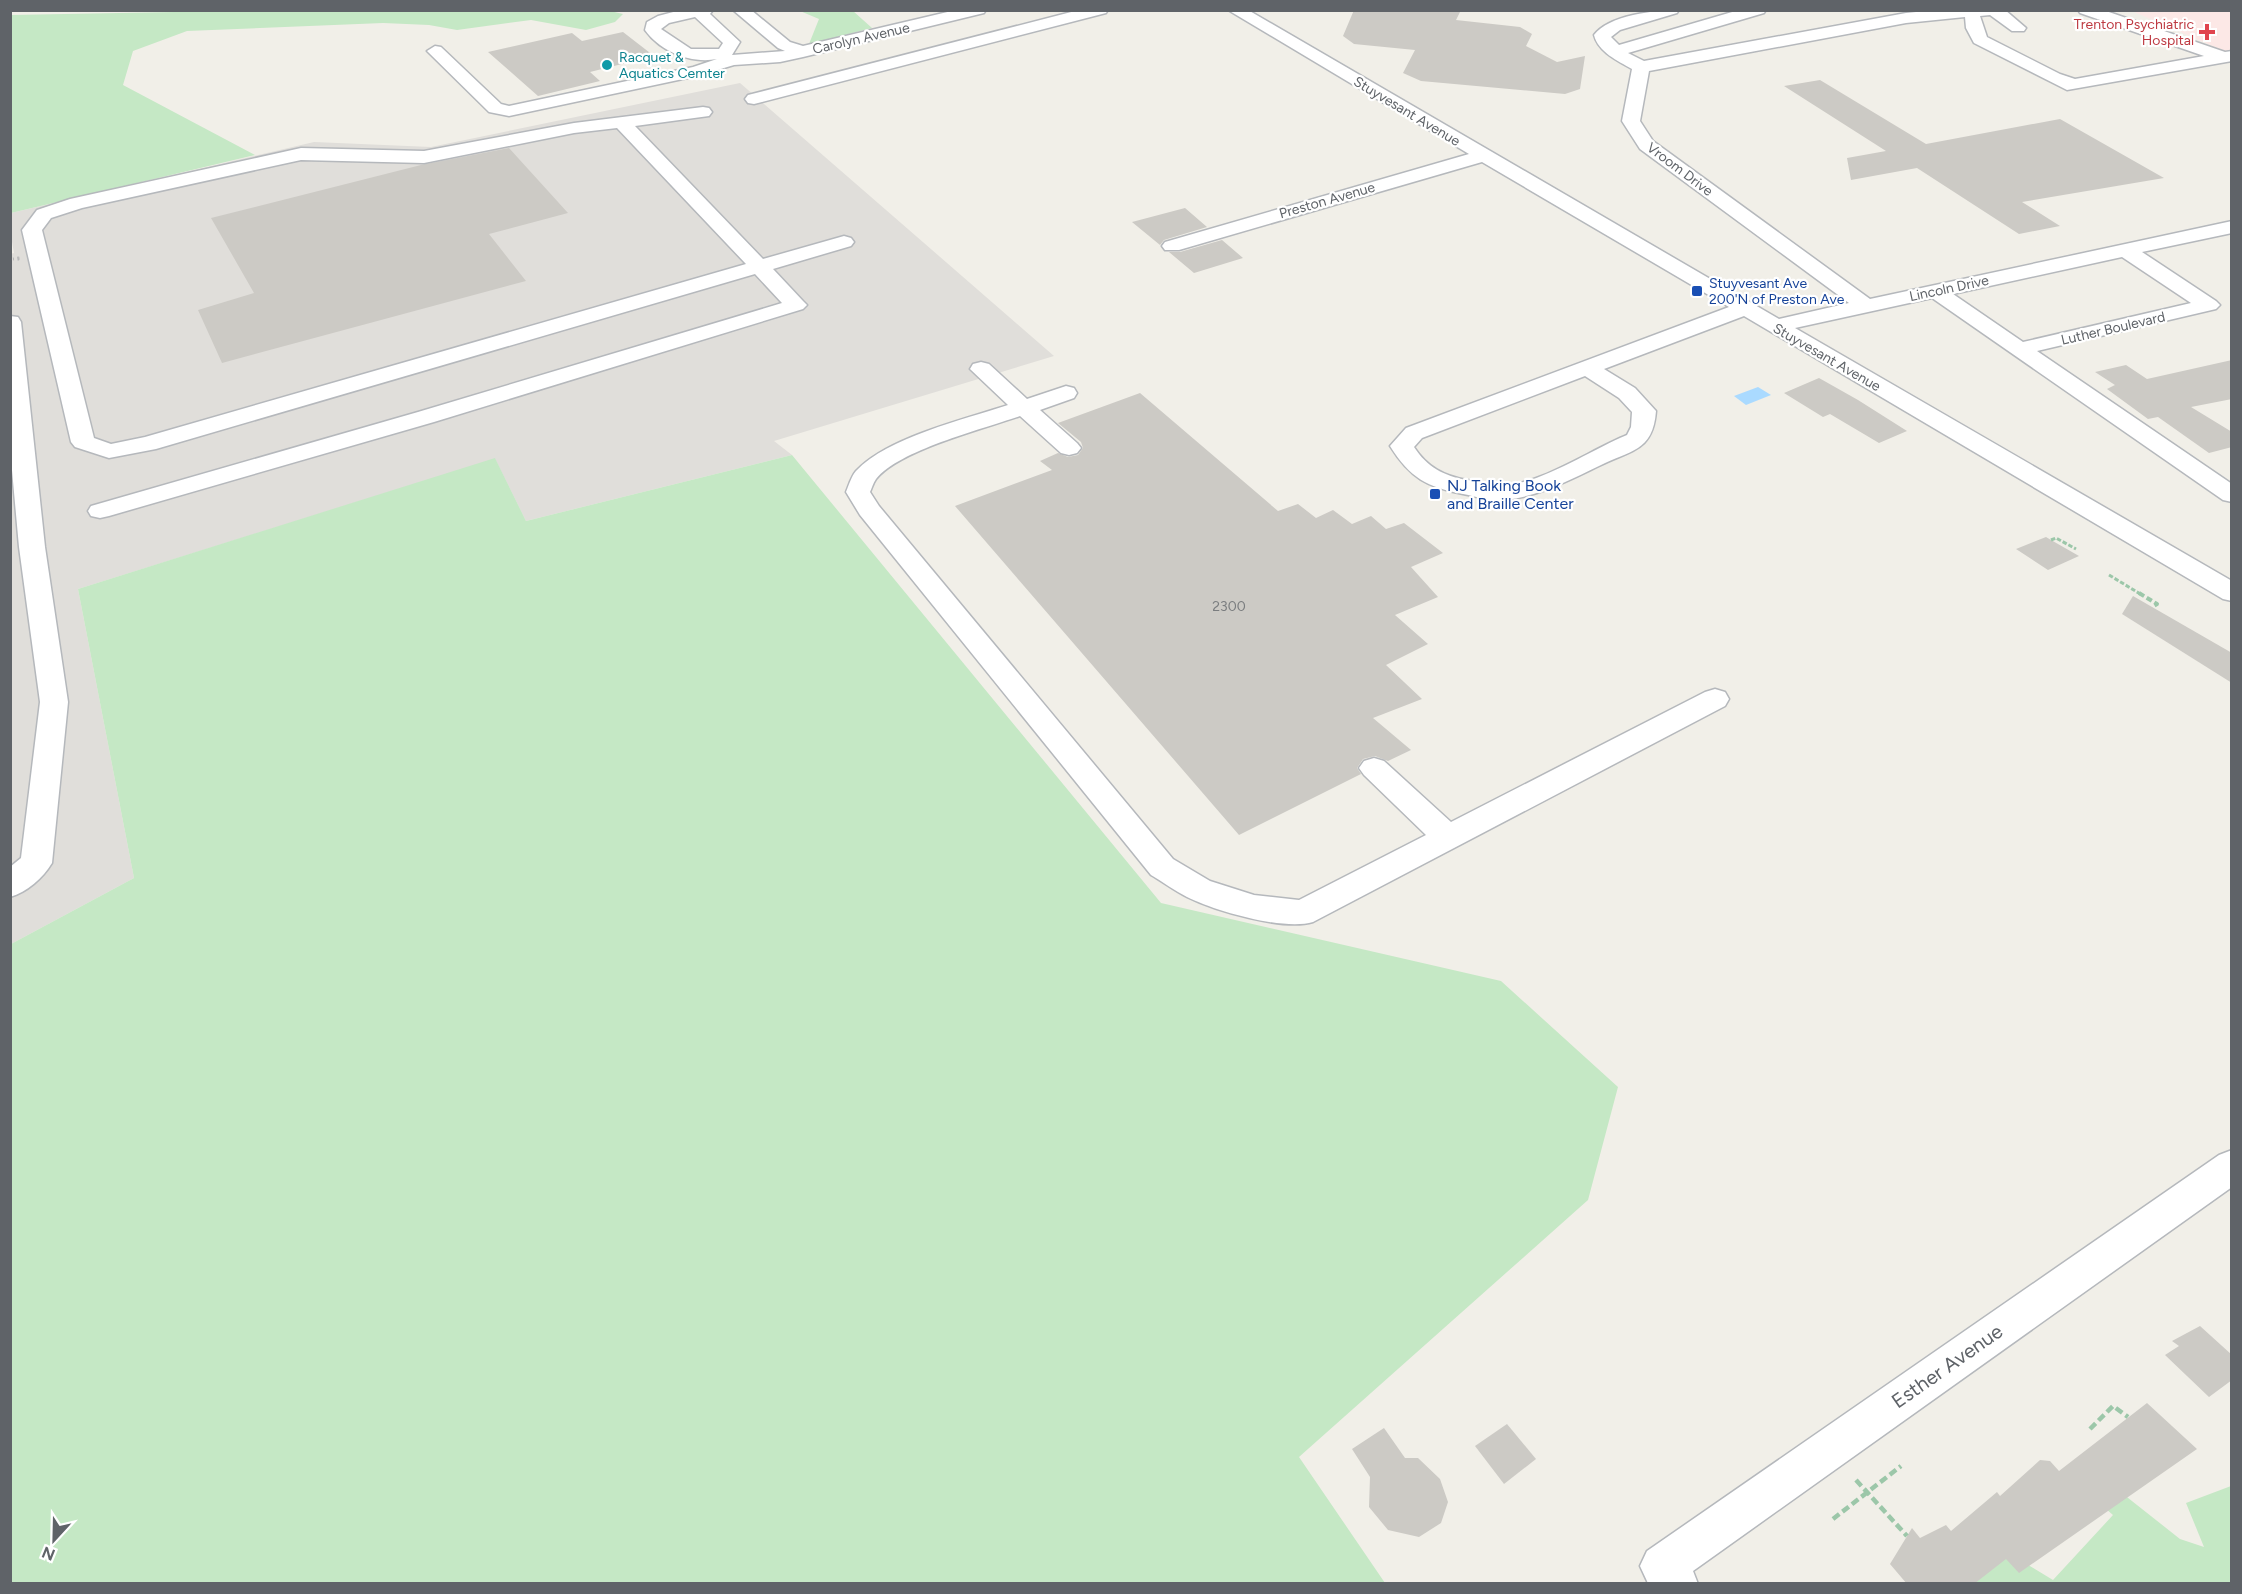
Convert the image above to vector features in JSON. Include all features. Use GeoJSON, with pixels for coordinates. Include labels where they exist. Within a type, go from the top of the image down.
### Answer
{"type":"FeatureCollection","features":[{"type":"Feature","properties":{"kind":"street"},"geometry":{"type":"LineString","coordinates":[[741,10],[784,45],[803,51]]}},
{"type":"Feature","properties":{"kind":"street","name":"Carolyn Avenue"},"geometry":{"type":"LineString","coordinates":[[729,56],[780,57],[978,10]]}},
{"type":"Feature","properties":{"kind":"street"},"geometry":{"type":"LineString","coordinates":[[754,99],[1100,10]]}},
{"type":"Feature","properties":{"kind":"street","name":"Stuyvesant Avenue"},"geometry":{"type":"LineString","coordinates":[[1236,10],[2232,593]]}},
{"type":"Feature","properties":{"kind":"street"},"geometry":{"type":"LineString","coordinates":[[1671,10],[1614,27],[1602,35],[1604,42],[1618,54],[1641,67],[1906,18],[1995,11],[2018,28]]}},
{"type":"Feature","properties":{"kind":"street"},"geometry":{"type":"LineString","coordinates":[[2086,10],[2230,58]]}},
{"type":"Feature","properties":{"kind":"street"},"geometry":{"type":"LineString","coordinates":[[702,11],[732,42],[729,56],[699,56],[685,53],[675,49],[652,30],[653,26],[664,19],[702,11]]}},
{"type":"Feature","properties":{"kind":"street"},"geometry":{"type":"LineString","coordinates":[[1617,51],[1762,12]]}},
{"type":"Feature","properties":{"kind":"street"},"geometry":{"type":"LineString","coordinates":[[1972,13],[1974,28],[1980,40],[2071,85],[2230,58]]}},
{"type":"Feature","properties":{"kind":"street"},"geometry":{"type":"LineString","coordinates":[[1788,22],[1817,34]]}},
{"type":"Feature","properties":{"kind":"street"},"geometry":{"type":"LineString","coordinates":[[435,51],[495,108],[509,111],[697,71],[729,56]]}},
{"type":"Feature","properties":{"kind":"street","name":"Vroom Drive"},"geometry":{"type":"LineString","coordinates":[[1641,67],[1631,121],[1646,145],[1866,306]]}},
{"type":"Feature","properties":{"kind":"street"},"geometry":{"type":"LineString","coordinates":[[703,112],[574,128],[424,157],[301,154],[77,203],[44,214],[32,230],[83,442],[109,451],[148,444],[844,242]]}},
{"type":"Feature","properties":{"kind":"street"},"geometry":{"type":"LineString","coordinates":[[100,511],[426,417],[796,305],[620,121]]}},
{"type":"Feature","properties":{"kind":"street","name":"Preston Avenue"},"geometry":{"type":"LineString","coordinates":[[1172,246],[1482,156]]}},
{"type":"Feature","properties":{"kind":"street","name":"Lincoln Drive"},"geometry":{"type":"LineString","coordinates":[[1774,326],[2232,226]]}},
{"type":"Feature","properties":{"kind":"street","name":"Luther Boulevard"},"geometry":{"type":"LineString","coordinates":[[2019,349],[2208,305],[2125,250]]}},
{"type":"Feature","properties":{"kind":"street"},"geometry":{"type":"LineString","coordinates":[[1935,291],[2232,495]]}},
{"type":"Feature","properties":{"kind":"street"},"geometry":{"type":"LineString","coordinates":[[1587,368],[1627,393],[1644,411],[1642,427],[1636,440],[1552,478],[1526,488],[1498,493],[1435,481],[1411,461],[1402,446],[1414,433],[1744,309]]}},
{"type":"Feature","properties":{"kind":"street"},"geometry":{"type":"LineString","coordinates":[[10,322],[32,547],[54,702],[36,863],[10,885]]}},
{"type":"Feature","properties":{"kind":"street"},"geometry":{"type":"LineString","coordinates":[[981,369],[1025,406],[1069,448]]}},
{"type":"Feature","properties":{"kind":"street"},"geometry":{"type":"LineString","coordinates":[[1066,393],[906,448],[880,463],[864,477],[858,492],[869,510],[1162,867],[1199,889],[1253,907],[1302,913],[1715,699]]}},
{"type":"Feature","properties":{"kind":"street"},"geometry":{"type":"LineString","coordinates":[[1374,768],[1448,837]]}},
{"type":"Feature","properties":{"kind":"street","name":"Esther Avenue"},"geometry":{"type":"LineString","coordinates":[[1669,1575],[2232,1166]]}},
{"type":"Feature","properties":{"kind":"path"},"geometry":{"type":"LineString","coordinates":[[2051,540],[2056,538],[2076,549]]}},
{"type":"Feature","properties":{"kind":"path"},"geometry":{"type":"LineString","coordinates":[[2109,574],[2157,604],[2152,607]]}},
{"type":"Feature","properties":{"kind":"path"},"geometry":{"type":"LineString","coordinates":[[2090,1429],[2113,1406],[2128,1417]]}},
{"type":"Feature","properties":{"kind":"path"},"geometry":{"type":"LineString","coordinates":[[1833,1519],[1901,1466]]}},
{"type":"Feature","properties":{"kind":"path"},"geometry":{"type":"LineString","coordinates":[[1856,1480],[1907,1536]]}},
{"type":"Feature","properties":{"kind":"shaded area","name":"Trenton Psychiatric Hospital"},"geometry":{"type":"Polygon","coordinates":[[[2132,11],[2231,11],[2231,54],[2132,11]]]}},
{"type":"Feature","properties":{"kind":"shaded area"},"geometry":{"type":"Polygon","coordinates":[[[740,83],[1054,356],[774,441],[792,455],[526,521],[495,459],[78,589],[134,878],[11,944],[10,254],[14,253],[11,213],[314,142],[431,147],[740,83]]]}},
{"type":"Feature","properties":{"kind":"green space"},"geometry":{"type":"Polygon","coordinates":[[[290,10],[606,10],[623,14],[615,22],[586,30],[531,20],[457,30],[429,25],[383,23],[187,31],[133,51],[123,85],[255,155],[11,213],[10,15],[290,10]]]}},
{"type":"Feature","properties":{"kind":"green space"},"geometry":{"type":"Polygon","coordinates":[[[800,11],[853,11],[872,28],[809,44],[819,19],[800,11]]]}},
{"type":"Feature","properties":{"kind":"green space"},"geometry":{"type":"Polygon","coordinates":[[[792,455],[1161,903],[1501,981],[1618,1087],[1588,1200],[1299,1457],[1385,1583],[11,1583],[11,944],[134,878],[78,589],[495,458],[526,521],[792,455]]]}},
{"type":"Feature","properties":{"kind":"green space"},"geometry":{"type":"Polygon","coordinates":[[[2094,1471],[2180,1539],[2204,1547],[2186,1503],[2231,1486],[2231,1583],[1959,1584],[1987,1540],[2053,1580],[2113,1515],[2074,1481],[2094,1471]]]}},
{"type":"Feature","properties":{"kind":"water"},"geometry":{"type":"Polygon","coordinates":[[[1758,387],[1771,395],[1746,405],[1734,396],[1758,387]]]}},
{"type":"Feature","properties":{"kind":"building"},"geometry":{"type":"Polygon","coordinates":[[[1354,10],[1461,10],[1456,20],[1520,27],[1532,34],[1526,46],[1557,62],[1585,56],[1580,89],[1565,94],[1421,81],[1403,73],[1415,50],[1354,44],[1343,36],[1354,10]]]}},
{"type":"Feature","properties":{"kind":"building","name":"Racquet & Aquatics Cemter"},"geometry":{"type":"Polygon","coordinates":[[[623,32],[654,56],[590,72],[600,81],[538,96],[488,52],[572,33],[582,41],[623,32]]]}},
{"type":"Feature","properties":{"kind":"building"},"geometry":{"type":"Polygon","coordinates":[[[1820,80],[1926,144],[2060,119],[2164,178],[2022,202],[2060,226],[2019,234],[1917,168],[1851,180],[1847,158],[1886,151],[1784,86],[1820,80]]]}},
{"type":"Feature","properties":{"kind":"building"},"geometry":{"type":"Polygon","coordinates":[[[509,148],[568,213],[489,234],[526,281],[222,363],[198,310],[254,293],[211,218],[421,165],[509,148]]]}},
{"type":"Feature","properties":{"kind":"building"},"geometry":{"type":"Polygon","coordinates":[[[1185,208],[1207,227],[1164,240],[1160,245],[1132,222],[1185,208]]]}},
{"type":"Feature","properties":{"kind":"building"},"geometry":{"type":"Polygon","coordinates":[[[1222,240],[1243,258],[1194,273],[1169,252],[1180,252],[1222,240]]]}},
{"type":"Feature","properties":{"kind":"building"},"geometry":{"type":"Polygon","coordinates":[[[2232,360],[2232,399],[2191,407],[2232,432],[2232,447],[2209,453],[2158,417],[2148,419],[2107,389],[2115,385],[2095,372],[2126,365],[2147,379],[2232,360]]]}},
{"type":"Feature","properties":{"kind":"building"},"geometry":{"type":"Polygon","coordinates":[[[1819,378],[1907,431],[1879,443],[1830,414],[1823,417],[1784,393],[1819,378]]]}},
{"type":"Feature","properties":{"kind":"building"},"geometry":{"type":"Polygon","coordinates":[[[1140,393],[1278,511],[1298,504],[1316,518],[1333,510],[1352,524],[1371,516],[1386,529],[1404,523],[1443,553],[1411,567],[1438,597],[1395,615],[1428,644],[1386,665],[1422,699],[1373,718],[1411,750],[1388,761],[1375,756],[1363,759],[1357,768],[1361,774],[1239,835],[955,506],[1052,470],[1040,461],[1058,453],[1068,457],[1078,455],[1083,448],[1081,442],[1058,423],[1140,393]]]}},
{"type":"Feature","properties":{"kind":"building"},"geometry":{"type":"Polygon","coordinates":[[[2046,537],[2079,556],[2048,570],[2016,549],[2046,537]]]}},
{"type":"Feature","properties":{"kind":"building"},"geometry":{"type":"Polygon","coordinates":[[[2133,596],[2232,653],[2232,683],[2122,614],[2133,596]]]}},
{"type":"Feature","properties":{"kind":"building"},"geometry":{"type":"Polygon","coordinates":[[[2200,1326],[2232,1355],[2232,1380],[2209,1397],[2165,1355],[2179,1346],[2172,1341],[2200,1326]]]}},
{"type":"Feature","properties":{"kind":"building"},"geometry":{"type":"Polygon","coordinates":[[[2147,1403],[2197,1449],[2019,1573],[2006,1559],[1974,1584],[1907,1584],[1890,1564],[1912,1528],[1920,1538],[1946,1525],[1951,1531],[1997,1492],[2000,1496],[2040,1460],[2050,1461],[2059,1471],[2147,1403]]]}},
{"type":"Feature","properties":{"kind":"building"},"geometry":{"type":"Polygon","coordinates":[[[1507,1424],[1536,1459],[1504,1484],[1475,1446],[1507,1424]]]}},
{"type":"Feature","properties":{"kind":"building"},"geometry":{"type":"Polygon","coordinates":[[[1384,1428],[1405,1458],[1418,1458],[1440,1479],[1448,1502],[1441,1523],[1419,1537],[1388,1530],[1369,1507],[1370,1477],[1352,1449],[1384,1428]]]}},
{"type":"Feature","properties":{"kind":"railway"},"geometry":{"type":"LineString","coordinates":[[10,260],[21,258],[13,259]]}},
{"type":"Feature","properties":{"kind":"place","name":"Trenton Psychiatric Hospital"},"geometry":{"type":"Point","coordinates":[2207,32]}},
{"type":"Feature","properties":{"kind":"place","name":"Racquet & Aquatics Cemter"},"geometry":{"type":"Point","coordinates":[607,65]}},
{"type":"Feature","properties":{"kind":"place","name":"Stuyvesant Ave 200'N of Preston Ave"},"geometry":{"type":"Point","coordinates":[1697,291]}},
{"type":"Feature","properties":{"kind":"place","name":"NJ Talking Book and Braille Center"},"geometry":{"type":"Point","coordinates":[1435,494]}}]}
